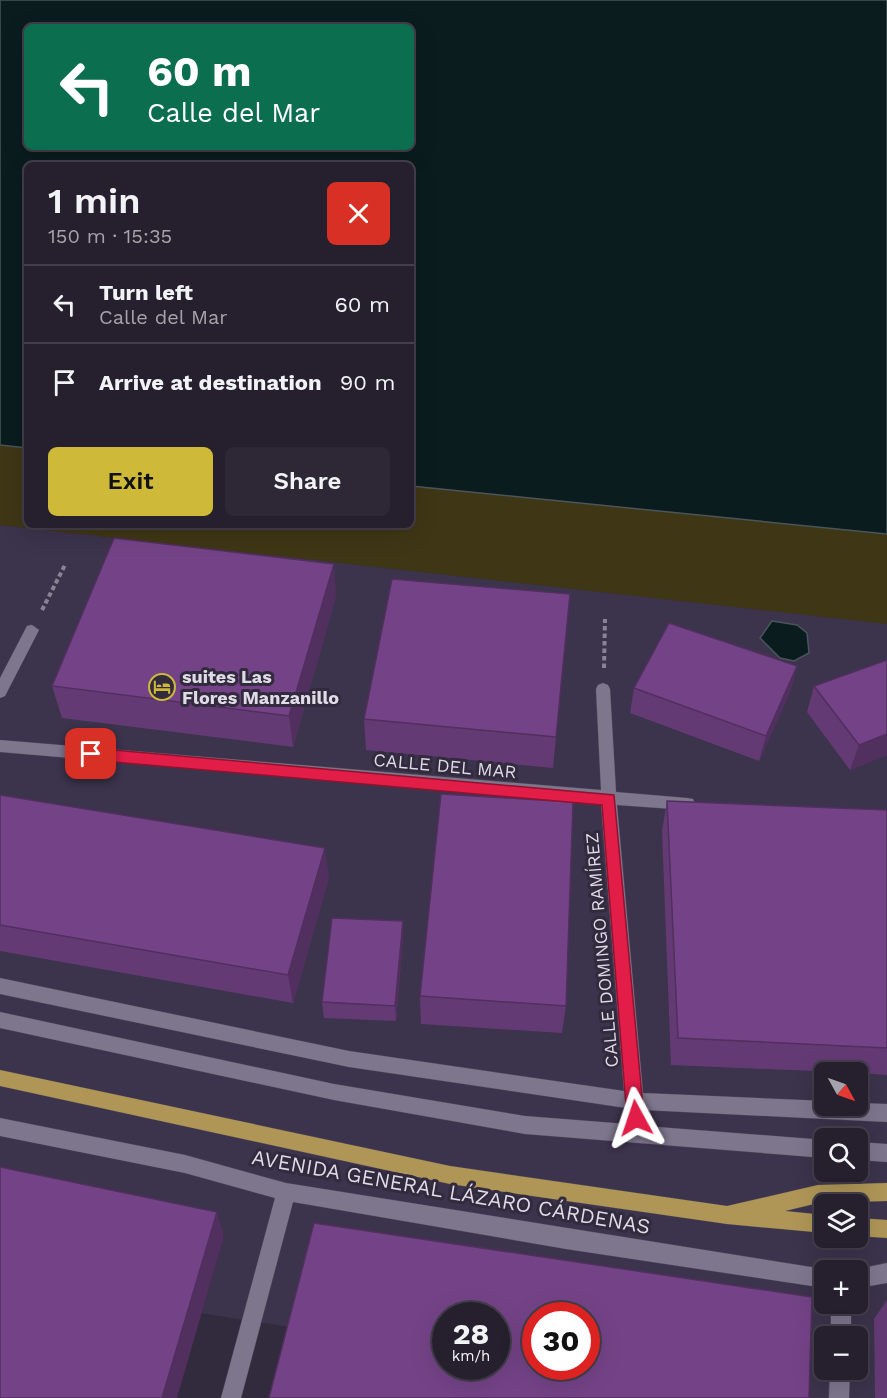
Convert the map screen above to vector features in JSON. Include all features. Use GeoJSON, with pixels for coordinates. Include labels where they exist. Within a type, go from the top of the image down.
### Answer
{"type":"FeatureCollection","features":[{"type":"Feature","properties":{"kind":"main road","name":"AVENIDA GENERAL LÁZARO CÁRDENAS"},"geometry":{"type":"LineString","coordinates":[[0,1078],[450,1174],[727,1215],[814,1223]]}},
{"type":"Feature","properties":{"kind":"main road","name":"AVENIDA GENERAL LÁZARO CÁRDENAS"},"geometry":{"type":"LineString","coordinates":[[727,1215],[818,1194],[887,1192]]}},
{"type":"Feature","properties":{"kind":"main road"},"geometry":{"type":"LineString","coordinates":[[868,1228],[887,1229]]}},
{"type":"Feature","properties":{"kind":"street"},"geometry":{"type":"LineString","coordinates":[[0,692],[32,630]]}},
{"type":"Feature","properties":{"kind":"street","name":"CALLE DOMINGO RAMÍREZ"},"geometry":{"type":"LineString","coordinates":[[603,689],[609,800],[637,1135]]}},
{"type":"Feature","properties":{"kind":"street","name":"CALLE DEL MAR"},"geometry":{"type":"LineString","coordinates":[[0,746],[609,800],[702,805]]}},
{"type":"Feature","properties":{"kind":"street"},"geometry":{"type":"LineString","coordinates":[[0,986],[350,1059],[634,1101],[887,1113]]}},
{"type":"Feature","properties":{"kind":"street"},"geometry":{"type":"LineString","coordinates":[[0,1020],[334,1092],[525,1125],[814,1148]]}},
{"type":"Feature","properties":{"kind":"street","name":"AVENIDA GENERAL LÁZARO CÁRDENAS"},"geometry":{"type":"LineString","coordinates":[[0,1127],[185,1164],[286,1192],[566,1239],[814,1276]]}},
{"type":"Feature","properties":{"kind":"street"},"geometry":{"type":"LineString","coordinates":[[868,1152],[887,1153]]}},
{"type":"Feature","properties":{"kind":"street"},"geometry":{"type":"LineString","coordinates":[[231,1398],[286,1192]]}},
{"type":"Feature","properties":{"kind":"street"},"geometry":{"type":"LineString","coordinates":[[868,1276],[887,1273]]}},
{"type":"Feature","properties":{"kind":"street"},"geometry":{"type":"LineString","coordinates":[[840,1380],[840,1398]]}},
{"type":"Feature","properties":{"kind":"path"},"geometry":{"type":"LineString","coordinates":[[32,630],[65,565]]}},
{"type":"Feature","properties":{"kind":"path"},"geometry":{"type":"LineString","coordinates":[[603,689],[605,619]]}},
{"type":"Feature","properties":{"kind":"shaded area"},"geometry":{"type":"Polygon","coordinates":[[[0,0],[887,0],[887,534],[414,486],[414,162],[24,162],[24,448],[0,445],[0,0]]]}},
{"type":"Feature","properties":{"kind":"shaded area"},"geometry":{"type":"Polygon","coordinates":[[[0,525],[887,623],[887,1398],[750,1398],[600,1369],[600,1302],[522,1302],[522,1316],[510,1316],[510,1302],[432,1302],[432,1349],[148,1305],[0,1272],[0,525]]]}},
{"type":"Feature","properties":{"kind":"shaded area"},"geometry":{"type":"Polygon","coordinates":[[[772,621],[797,625],[807,633],[809,653],[794,661],[780,658],[760,638],[772,621]]]}},
{"type":"Feature","properties":{"kind":"sand"},"geometry":{"type":"Polygon","coordinates":[[[0,445],[24,448],[24,528],[0,525],[0,445]]]}},
{"type":"Feature","properties":{"kind":"sand"},"geometry":{"type":"Polygon","coordinates":[[[414,486],[887,534],[887,624],[27,528],[414,528],[414,486]]]}},
{"type":"Feature","properties":{"kind":"building"},"geometry":{"type":"Polygon","coordinates":[[[114,538],[334,564],[289,716],[52,686],[114,538]]]}},
{"type":"Feature","properties":{"kind":"building"},"geometry":{"type":"Polygon","coordinates":[[[392,579],[570,594],[556,737],[364,719],[392,579]]]}},
{"type":"Feature","properties":{"kind":"building"},"geometry":{"type":"Polygon","coordinates":[[[669,623],[797,666],[766,736],[634,688],[669,623]]]}},
{"type":"Feature","properties":{"kind":"building"},"geometry":{"type":"Polygon","coordinates":[[[887,660],[887,734],[859,745],[814,686],[887,660]]]}},
{"type":"Feature","properties":{"kind":"building"},"geometry":{"type":"Polygon","coordinates":[[[441,794],[573,802],[566,1006],[420,996],[441,794]]]}},
{"type":"Feature","properties":{"kind":"building"},"geometry":{"type":"Polygon","coordinates":[[[0,795],[325,848],[288,975],[0,925],[0,795]]]}},
{"type":"Feature","properties":{"kind":"building"},"geometry":{"type":"Polygon","coordinates":[[[667,801],[887,810],[887,1048],[678,1038],[667,801]]]}},
{"type":"Feature","properties":{"kind":"building"},"geometry":{"type":"Polygon","coordinates":[[[332,918],[403,921],[395,1006],[322,1002],[332,918]]]}},
{"type":"Feature","properties":{"kind":"building"},"geometry":{"type":"Polygon","coordinates":[[[0,1167],[217,1212],[162,1398],[0,1398],[0,1167]]]}},
{"type":"Feature","properties":{"kind":"building"},"geometry":{"type":"Polygon","coordinates":[[[314,1223],[812,1297],[809,1398],[269,1398],[314,1223]]]}},
{"type":"Feature","properties":{"kind":"place","name":"suites Las Flores Manzanillo"},"geometry":{"type":"Point","coordinates":[162,687]}},
{"type":"Feature","properties":{"kind":"route"},"geometry":{"type":"LineString","coordinates":[[91,754],[609,800],[636,1118]]}}]}
